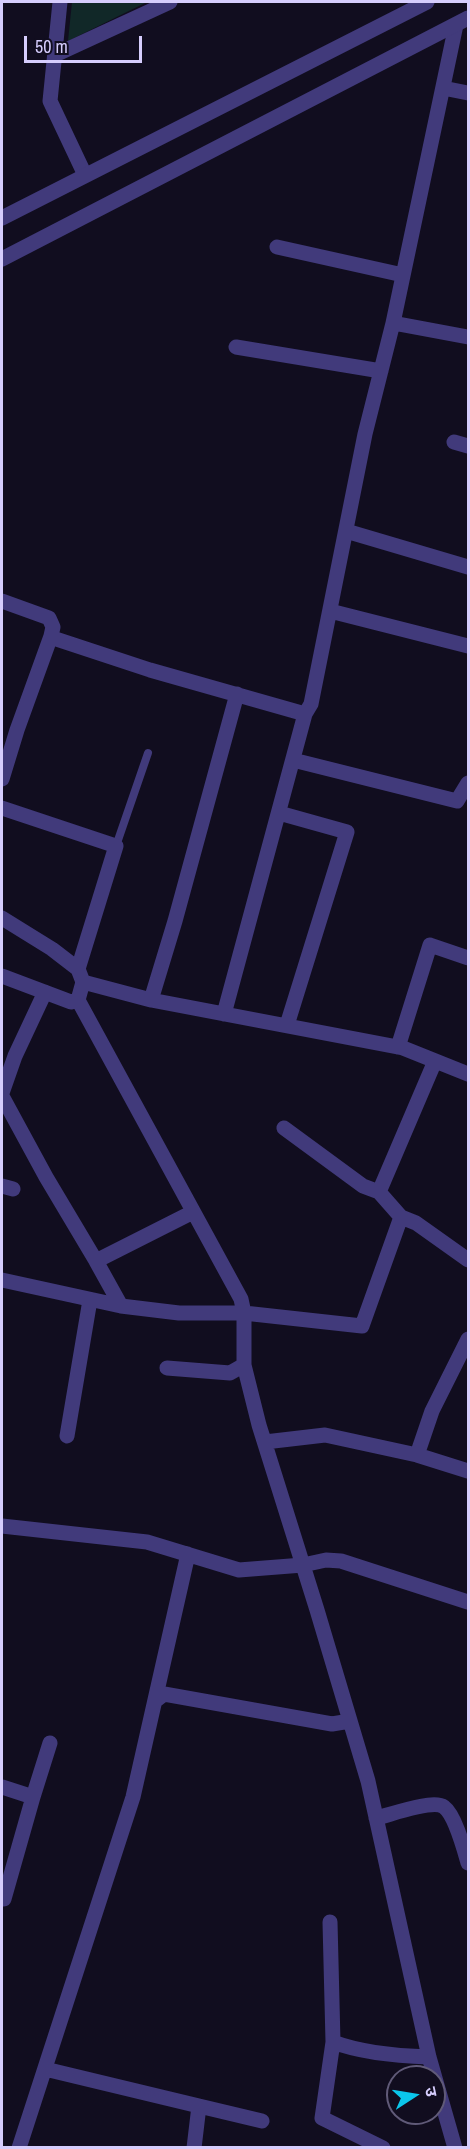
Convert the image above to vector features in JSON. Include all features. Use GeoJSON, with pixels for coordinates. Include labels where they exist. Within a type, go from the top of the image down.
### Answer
{"type":"FeatureCollection","features":[{"type":"Feature","properties":{"kind":"street"},"geometry":{"type":"LineString","coordinates":[[60,2],[51,101],[85,175]]}},
{"type":"Feature","properties":{"kind":"street"},"geometry":{"type":"LineString","coordinates":[[55,55],[170,2]]}},
{"type":"Feature","properties":{"kind":"street"},"geometry":{"type":"LineString","coordinates":[[2,218],[427,2]]}},
{"type":"Feature","properties":{"kind":"street"},"geometry":{"type":"LineString","coordinates":[[224,1014],[293,760],[311,704],[365,434],[393,323],[443,88],[462,22]]}},
{"type":"Feature","properties":{"kind":"street"},"geometry":{"type":"LineString","coordinates":[[2,259],[462,22]]}},
{"type":"Feature","properties":{"kind":"street"},"geometry":{"type":"LineString","coordinates":[[443,88],[468,93]]}},
{"type":"Feature","properties":{"kind":"street"},"geometry":{"type":"LineString","coordinates":[[277,247],[403,275]]}},
{"type":"Feature","properties":{"kind":"street"},"geometry":{"type":"LineString","coordinates":[[393,323],[468,337]]}},
{"type":"Feature","properties":{"kind":"street"},"geometry":{"type":"LineString","coordinates":[[236,347],[381,371]]}},
{"type":"Feature","properties":{"kind":"street"},"geometry":{"type":"LineString","coordinates":[[346,531],[468,567]]}},
{"type":"Feature","properties":{"kind":"street"},"geometry":{"type":"LineString","coordinates":[[2,601],[49,618],[52,627],[51,636],[2,779]]}},
{"type":"Feature","properties":{"kind":"street"},"geometry":{"type":"LineString","coordinates":[[330,610],[468,646]]}},
{"type":"Feature","properties":{"kind":"street"},"geometry":{"type":"LineString","coordinates":[[51,636],[150,670],[306,714]]}},
{"type":"Feature","properties":{"kind":"street"},"geometry":{"type":"LineString","coordinates":[[151,1000],[237,694]]}},
{"type":"Feature","properties":{"kind":"street"},"geometry":{"type":"LineString","coordinates":[[293,760],[463,803],[468,783]]}},
{"type":"Feature","properties":{"kind":"street"},"geometry":{"type":"LineString","coordinates":[[2,808],[116,846],[80,976],[78,1000],[241,1299],[244,1313],[244,1365],[265,1442],[368,1781],[429,2057],[455,2148]]}},
{"type":"Feature","properties":{"kind":"street"},"geometry":{"type":"LineString","coordinates":[[279,813],[346,832],[287,1025]]}},
{"type":"Feature","properties":{"kind":"street"},"geometry":{"type":"LineString","coordinates":[[2,918],[52,949],[80,976],[151,1000],[398,1047],[468,1074]]}},
{"type":"Feature","properties":{"kind":"street"},"geometry":{"type":"LineString","coordinates":[[398,1047],[430,945],[468,958]]}},
{"type":"Feature","properties":{"kind":"street"},"geometry":{"type":"LineString","coordinates":[[2,976],[71,1002],[78,1000]]}},
{"type":"Feature","properties":{"kind":"street"},"geometry":{"type":"LineString","coordinates":[[45,992],[15,1056],[2,1094],[46,1177],[121,1306]]}},
{"type":"Feature","properties":{"kind":"street"},"geometry":{"type":"LineString","coordinates":[[379,1192],[435,1061]]}},
{"type":"Feature","properties":{"kind":"street"},"geometry":{"type":"LineString","coordinates":[[284,1128],[363,1186],[379,1192],[401,1217],[416,1223],[468,1260]]}},
{"type":"Feature","properties":{"kind":"street"},"geometry":{"type":"LineString","coordinates":[[96,1261],[193,1212]]}},
{"type":"Feature","properties":{"kind":"street"},"geometry":{"type":"LineString","coordinates":[[2,1280],[121,1306],[179,1313],[244,1313],[362,1326],[401,1217]]}},
{"type":"Feature","properties":{"kind":"street"},"geometry":{"type":"LineString","coordinates":[[67,1436],[90,1299]]}},
{"type":"Feature","properties":{"kind":"street"},"geometry":{"type":"LineString","coordinates":[[417,1455],[432,1412],[468,1339]]}},
{"type":"Feature","properties":{"kind":"street"},"geometry":{"type":"LineString","coordinates":[[167,1368],[230,1373],[244,1365]]}},
{"type":"Feature","properties":{"kind":"street"},"geometry":{"type":"LineString","coordinates":[[265,1442],[325,1436],[417,1455],[468,1471]]}},
{"type":"Feature","properties":{"kind":"street"},"geometry":{"type":"LineString","coordinates":[[2,1526],[147,1542],[239,1570],[303,1565],[326,1560],[341,1561],[468,1602]]}},
{"type":"Feature","properties":{"kind":"street"},"geometry":{"type":"LineString","coordinates":[[20,2148],[133,1797],[188,1554]]}},
{"type":"Feature","properties":{"kind":"street"},"geometry":{"type":"LineString","coordinates":[[154,1701],[164,1694],[332,1724],[350,1721]]}},
{"type":"Feature","properties":{"kind":"street"},"geometry":{"type":"LineString","coordinates":[[2,1902],[50,1743]]}},
{"type":"Feature","properties":{"kind":"street"},"geometry":{"type":"LineString","coordinates":[[2,1787],[33,1797]]}},
{"type":"Feature","properties":{"kind":"street"},"geometry":{"type":"LineString","coordinates":[[376,1818],[433,1804],[443,1806],[450,1813],[468,1863]]}},
{"type":"Feature","properties":{"kind":"street"},"geometry":{"type":"LineString","coordinates":[[330,1922],[333,2042],[322,2118],[383,2148]]}},
{"type":"Feature","properties":{"kind":"street"},"geometry":{"type":"LineString","coordinates":[[333,2042],[348,2048],[409,2057],[429,2057]]}},
{"type":"Feature","properties":{"kind":"street"},"geometry":{"type":"LineString","coordinates":[[45,2069],[262,2121]]}},
{"type":"Feature","properties":{"kind":"street"},"geometry":{"type":"LineString","coordinates":[[194,2148],[199,2106]]}},
{"type":"Feature","properties":{"kind":"lane"},"geometry":{"type":"LineString","coordinates":[[116,846],[148,753]]}},
{"type":"Feature","properties":{"kind":"green space"},"geometry":{"type":"Polygon","coordinates":[[[72,2],[147,2],[68,41],[72,2]]]}}]}
